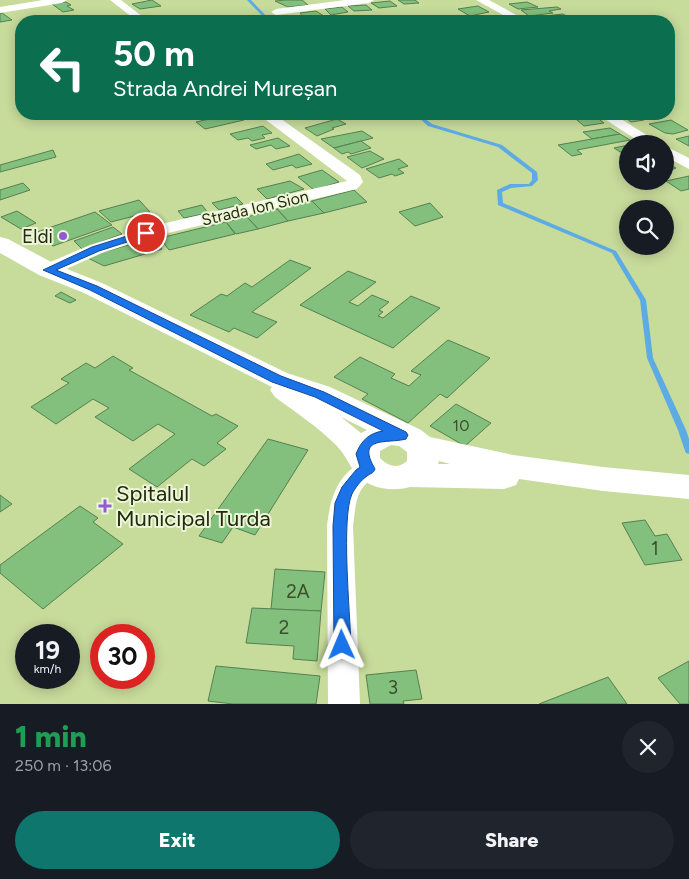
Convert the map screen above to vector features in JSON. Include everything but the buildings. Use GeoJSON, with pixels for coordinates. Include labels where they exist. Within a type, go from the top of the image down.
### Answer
{"type":"FeatureCollection","features":[{"type":"Feature","properties":{"kind":"main road"},"geometry":{"type":"LineString","coordinates":[[0,244],[52,272],[93,288],[277,379],[320,394],[411,452]]}},
{"type":"Feature","properties":{"kind":"main road"},"geometry":{"type":"LineString","coordinates":[[0,261],[52,272]]}},
{"type":"Feature","properties":{"kind":"main road"},"geometry":{"type":"LineString","coordinates":[[277,379],[287,393],[348,437],[365,461],[378,475],[389,478],[411,452]]}},
{"type":"Feature","properties":{"kind":"main road"},"geometry":{"type":"LineString","coordinates":[[365,461],[365,446],[371,440],[381,436],[411,452],[603,479],[689,487]]}},
{"type":"Feature","properties":{"kind":"street"},"geometry":{"type":"LineString","coordinates":[[0,10],[62,0]]}},
{"type":"Feature","properties":{"kind":"street"},"geometry":{"type":"LineString","coordinates":[[115,0],[135,15]]}},
{"type":"Feature","properties":{"kind":"street"},"geometry":{"type":"LineString","coordinates":[[276,12],[369,0]]}},
{"type":"Feature","properties":{"kind":"street"},"geometry":{"type":"LineString","coordinates":[[481,0],[510,15]]}},
{"type":"Feature","properties":{"kind":"street","name":"Strada Ion Sion"},"geometry":{"type":"LineString","coordinates":[[52,272],[96,249],[146,233],[351,186],[355,182],[354,178],[273,120]]}},
{"type":"Feature","properties":{"kind":"street"},"geometry":{"type":"LineString","coordinates":[[614,120],[639,135]]}},
{"type":"Feature","properties":{"kind":"street"},"geometry":{"type":"LineString","coordinates":[[674,155],[689,164]]}},
{"type":"Feature","properties":{"kind":"street"},"geometry":{"type":"LineString","coordinates":[[344,704],[340,526],[342,503],[347,491],[361,473],[365,461]]}},
{"type":"Feature","properties":{"kind":"waterway"},"geometry":{"type":"LineString","coordinates":[[249,0],[263,15]]}},
{"type":"Feature","properties":{"kind":"waterway"},"geometry":{"type":"LineString","coordinates":[[424,120],[430,125],[500,146],[535,173],[535,180],[530,185],[510,186],[499,191],[500,204],[614,252],[643,300],[650,358],[682,430],[689,451]]}},
{"type":"Feature","properties":{"kind":"place","name":"Eldi"},"geometry":{"type":"Point","coordinates":[63,236]}},
{"type":"Feature","properties":{"kind":"place","name":"Spitalul Municipal Turda"},"geometry":{"type":"Point","coordinates":[105,506]}},
{"type":"Feature","properties":{"kind":"route"},"geometry":{"type":"LineString","coordinates":[[146,233],[96,249],[48,270],[93,288],[277,379],[320,394],[402,435],[391,434],[381,436],[371,440],[365,446],[362,454],[364,462],[369,469],[361,473],[347,491],[342,503],[340,526],[342,645]]}}]}
